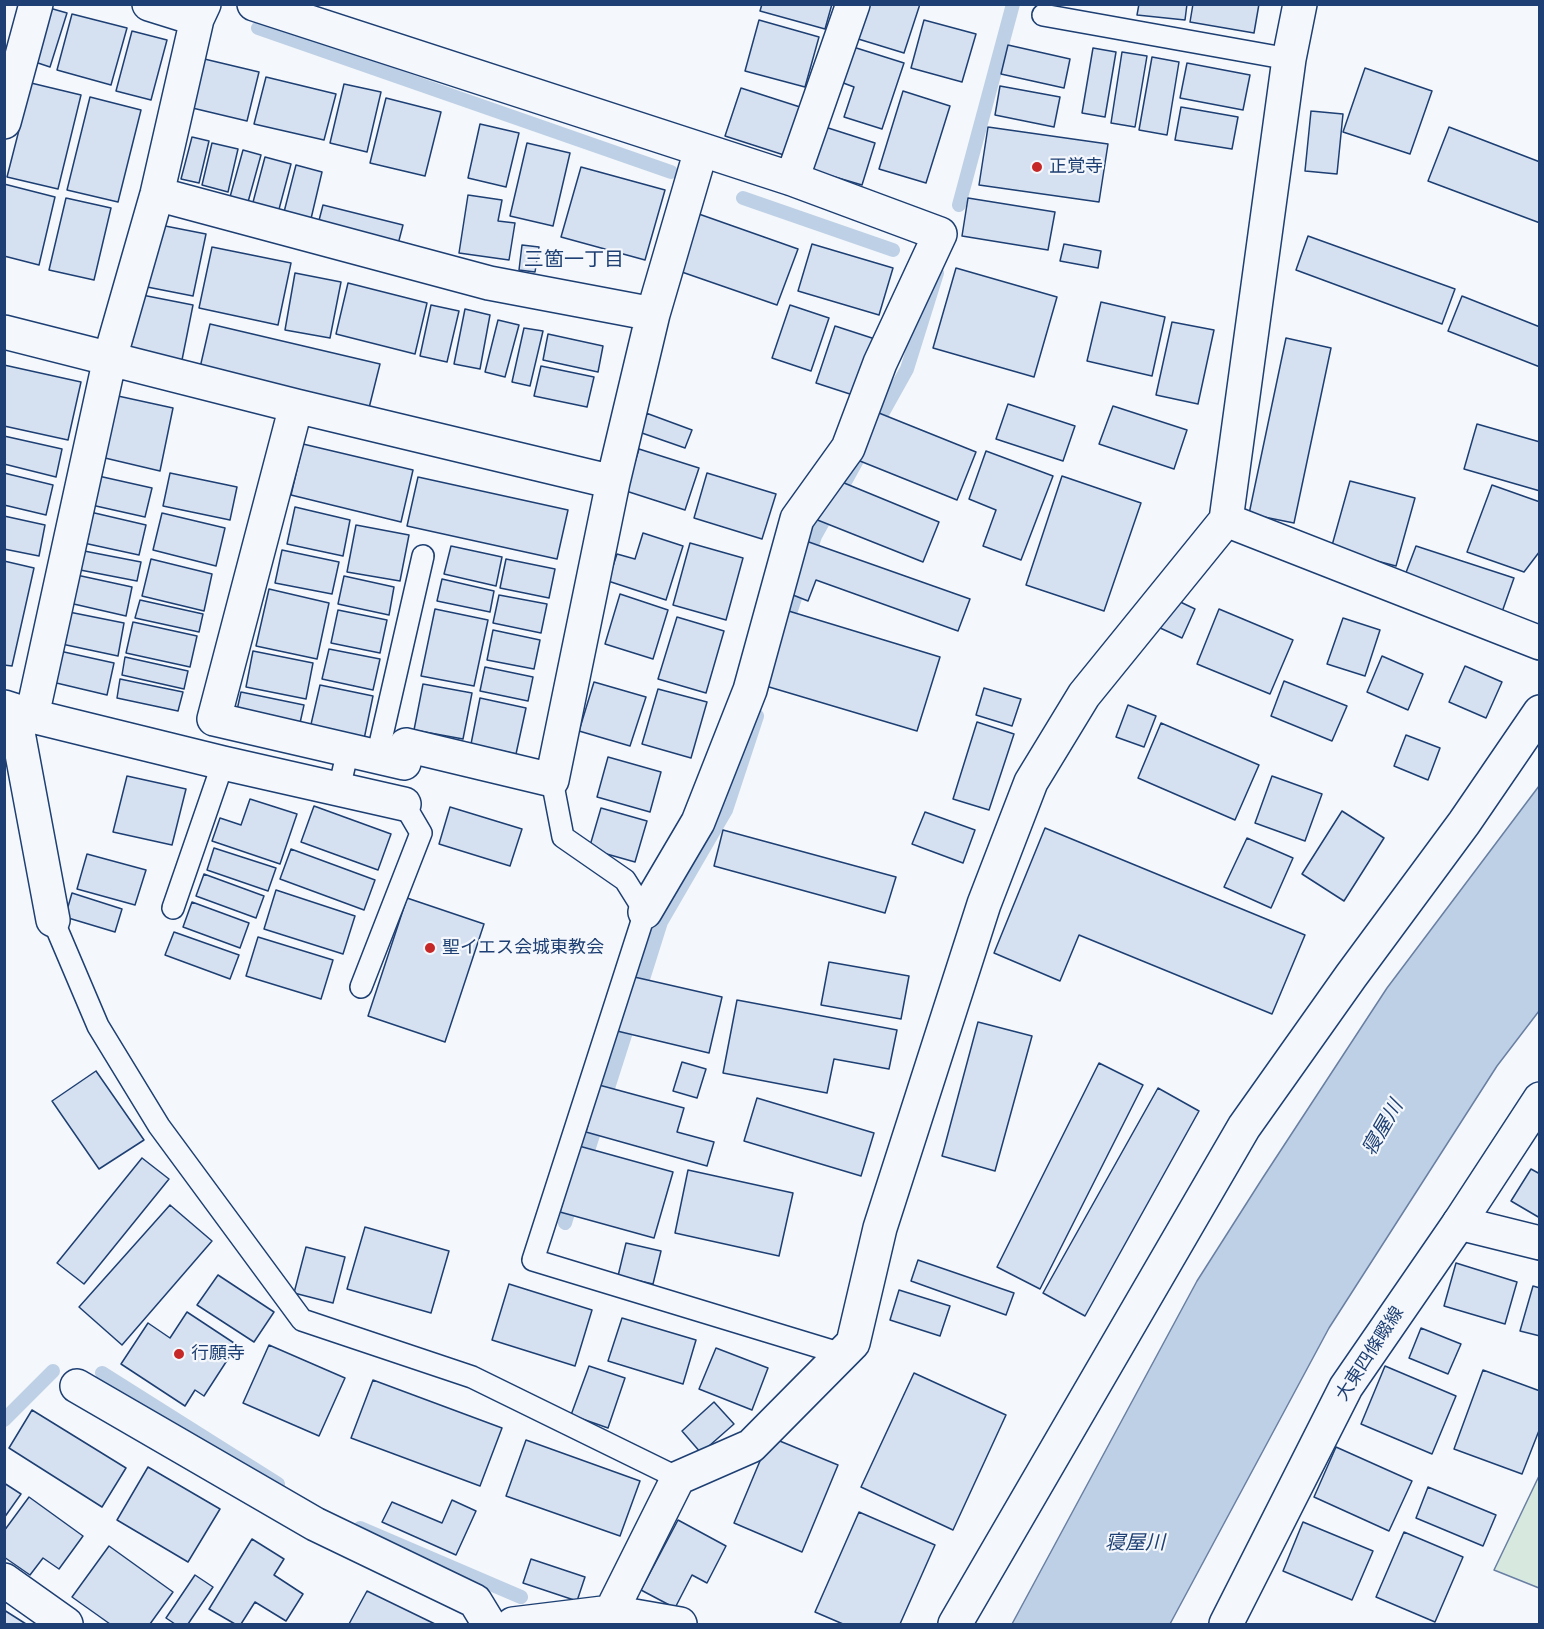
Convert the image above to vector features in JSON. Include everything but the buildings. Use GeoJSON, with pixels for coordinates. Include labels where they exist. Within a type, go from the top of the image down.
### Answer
{"type":"FeatureCollection","features":[{"type":"Feature","properties":{"kind":"street"},"geometry":{"type":"LineString","coordinates":[[4,122],[36,4]]}},
{"type":"Feature","properties":{"kind":"street"},"geometry":{"type":"LineString","coordinates":[[53,920],[17,711],[110,358],[157,194],[200,12],[149,4]]}},
{"type":"Feature","properties":{"kind":"street"},"geometry":{"type":"LineString","coordinates":[[254,4],[792,178],[940,234],[880,363],[848,448],[797,519],[750,690],[698,822],[645,912]]}},
{"type":"Feature","properties":{"kind":"street"},"geometry":{"type":"LineString","coordinates":[[792,178],[853,4]]}},
{"type":"Feature","properties":{"kind":"street"},"geometry":{"type":"LineString","coordinates":[[612,1612],[678,1478],[751,1446],[853,1343],[880,1228],[984,904],[1031,782],[1084,695],[1226,520],[1289,59],[1300,4]]}},
{"type":"Feature","properties":{"kind":"street"},"geometry":{"type":"LineString","coordinates":[[296,406],[214,719],[404,763],[406,745],[552,780],[613,482],[652,314],[701,150]]}},
{"type":"Feature","properties":{"kind":"street"},"geometry":{"type":"LineString","coordinates":[[157,194],[489,283],[652,314]]}},
{"type":"Feature","properties":{"kind":"street"},"geometry":{"type":"LineString","coordinates":[[4,332],[296,406],[613,482]]}},
{"type":"Feature","properties":{"kind":"street"},"geometry":{"type":"LineString","coordinates":[[1226,520],[1539,643]]}},
{"type":"Feature","properties":{"kind":"street"},"geometry":{"type":"LineString","coordinates":[[17,711],[223,763],[404,804]]}},
{"type":"Feature","properties":{"kind":"street"},"geometry":{"type":"LineString","coordinates":[[954,1624],[1244,1127],[1351,976],[1464,823],[1539,712]]}},
{"type":"Feature","properties":{"kind":"street","name":"大東四條畷線"},"geometry":{"type":"LineString","coordinates":[[1226,1624],[1346,1387],[1459,1223],[1539,1099]]}},
{"type":"Feature","properties":{"kind":"street"},"geometry":{"type":"LineString","coordinates":[[1459,1223],[1539,1243]]}},
{"type":"Feature","properties":{"kind":"street"},"geometry":{"type":"LineString","coordinates":[[77,1386],[315,1524],[475,1601],[489,1624]]}},
{"type":"Feature","properties":{"kind":"street"},"geometry":{"type":"LineString","coordinates":[[4,1580],[66,1624]]}},
{"type":"Feature","properties":{"kind":"street"},"geometry":{"type":"LineString","coordinates":[[513,1624],[612,1612],[680,1624]]}},
{"type":"Feature","properties":{"kind":"lane"},"geometry":{"type":"LineString","coordinates":[[1043,15],[1289,59]]}},
{"type":"Feature","properties":{"kind":"lane"},"geometry":{"type":"LineString","coordinates":[[339,789],[362,753],[423,556]]}},
{"type":"Feature","properties":{"kind":"lane"},"geometry":{"type":"LineString","coordinates":[[173,908],[223,763]]}},
{"type":"Feature","properties":{"kind":"lane"},"geometry":{"type":"LineString","coordinates":[[552,780],[563,837],[625,880],[645,912],[533,1260],[842,1354]]}},
{"type":"Feature","properties":{"kind":"lane"},"geometry":{"type":"LineString","coordinates":[[361,987],[421,833],[404,804]]}},
{"type":"Feature","properties":{"kind":"lane"},"geometry":{"type":"LineString","coordinates":[[53,920],[98,1026],[159,1126],[302,1320],[472,1377],[678,1478]]}},
{"type":"Feature","properties":{"kind":"shaded area"},"geometry":{"type":"Polygon","coordinates":[[[1539,1476],[1539,1588],[1494,1570],[1539,1476]]]}},
{"type":"Feature","properties":{"kind":"water","name":"寝屋川"},"geometry":{"type":"Polygon","coordinates":[[[1539,786],[1539,1011],[1497,1066],[1329,1328],[1170,1624],[1012,1624],[1197,1281],[1387,988],[1539,786]]]}},
{"type":"Feature","properties":{"kind":"waterway"},"geometry":{"type":"LineString","coordinates":[[959,205],[1013,4]]}},
{"type":"Feature","properties":{"kind":"waterway"},"geometry":{"type":"LineString","coordinates":[[258,28],[671,172]]}},
{"type":"Feature","properties":{"kind":"waterway"},"geometry":{"type":"LineString","coordinates":[[743,198],[893,250]]}},
{"type":"Feature","properties":{"kind":"waterway"},"geometry":{"type":"LineString","coordinates":[[873,430],[907,369],[937,273]]}},
{"type":"Feature","properties":{"kind":"waterway"},"geometry":{"type":"LineString","coordinates":[[807,561],[815,536],[857,460]]}},
{"type":"Feature","properties":{"kind":"waterway"},"geometry":{"type":"LineString","coordinates":[[785,629],[801,579]]}},
{"type":"Feature","properties":{"kind":"waterway"},"geometry":{"type":"LineString","coordinates":[[638,995],[661,922],[726,810],[757,716]]}},
{"type":"Feature","properties":{"kind":"waterway"},"geometry":{"type":"LineString","coordinates":[[583,1166],[631,1016]]}},
{"type":"Feature","properties":{"kind":"waterway"},"geometry":{"type":"LineString","coordinates":[[565,1223],[572,1199]]}},
{"type":"Feature","properties":{"kind":"waterway"},"geometry":{"type":"LineString","coordinates":[[4,1420],[53,1371]]}},
{"type":"Feature","properties":{"kind":"waterway"},"geometry":{"type":"LineString","coordinates":[[102,1373],[278,1484]]}},
{"type":"Feature","properties":{"kind":"waterway"},"geometry":{"type":"LineString","coordinates":[[360,1528],[521,1597]]}},
{"type":"Feature","properties":{"kind":"place","name":"正覚寺"},"geometry":{"type":"Point","coordinates":[1037,167]}},
{"type":"Feature","properties":{"kind":"place","name":"聖イエス会城東教会"},"geometry":{"type":"Point","coordinates":[430,948]}},
{"type":"Feature","properties":{"kind":"place","name":"行願寺"},"geometry":{"type":"Point","coordinates":[179,1354]}},
{"type":"Feature","properties":{"kind":"district","name":"三箇一丁目"},"geometry":{"type":"Point","coordinates":[574,260]}}]}
